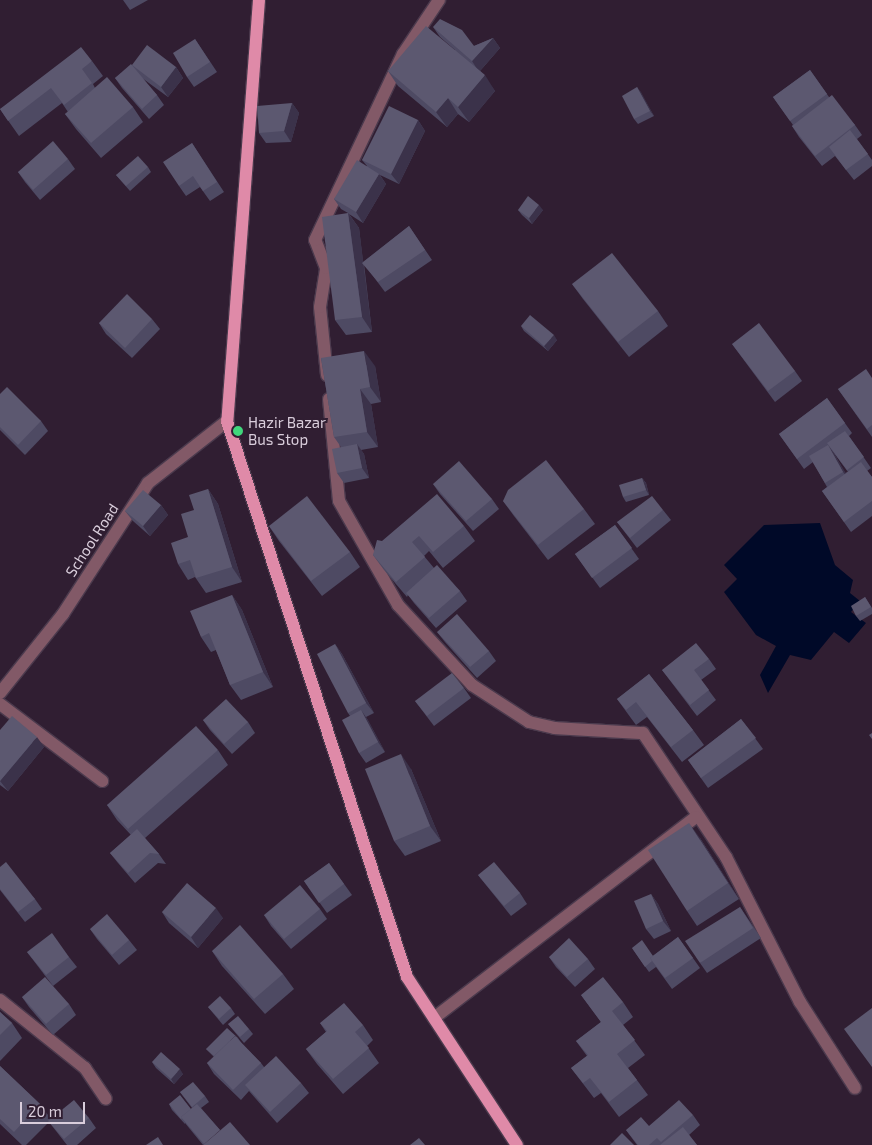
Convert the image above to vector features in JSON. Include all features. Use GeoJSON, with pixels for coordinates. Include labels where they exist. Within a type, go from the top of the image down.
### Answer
{"type":"FeatureCollection","features":[{"type":"Feature","properties":{"kind":"main road"},"geometry":{"type":"LineString","coordinates":[[259,0],[227,421],[407,978],[516,1145]]}},
{"type":"Feature","properties":{"kind":"street"},"geometry":{"type":"LineString","coordinates":[[438,0],[403,54],[315,240],[326,268],[320,307],[339,501],[398,605],[472,686],[529,722],[555,728],[643,733],[696,817],[726,857],[800,1002],[855,1088]]}},
{"type":"Feature","properties":{"kind":"street","name":"School Road"},"geometry":{"type":"LineString","coordinates":[[0,693],[63,614],[148,483],[227,421]]}},
{"type":"Feature","properties":{"kind":"street"},"geometry":{"type":"LineString","coordinates":[[0,704],[102,781]]}},
{"type":"Feature","properties":{"kind":"street"},"geometry":{"type":"LineString","coordinates":[[434,1018],[696,817]]}},
{"type":"Feature","properties":{"kind":"street"},"geometry":{"type":"LineString","coordinates":[[0,1000],[85,1068],[106,1100]]}},
{"type":"Feature","properties":{"kind":"water"},"geometry":{"type":"Polygon","coordinates":[[[820,523],[835,565],[853,580],[850,593],[860,601],[851,612],[866,623],[849,643],[834,632],[811,660],[790,655],[768,693],[760,675],[776,646],[756,635],[724,592],[737,579],[724,565],[764,525],[820,523]]]}},
{"type":"Feature","properties":{"kind":"building"},"geometry":{"type":"Polygon","coordinates":[[[440,19],[462,30],[474,46],[493,38],[472,61],[433,27],[440,19]]]}},
{"type":"Feature","properties":{"kind":"building"},"geometry":{"type":"Polygon","coordinates":[[[426,26],[485,75],[458,107],[448,98],[436,112],[388,71],[426,26]]]}},
{"type":"Feature","properties":{"kind":"building"},"geometry":{"type":"Polygon","coordinates":[[[195,39],[210,62],[187,77],[173,53],[195,39]]]}},
{"type":"Feature","properties":{"kind":"building"},"geometry":{"type":"Polygon","coordinates":[[[147,45],[176,67],[161,87],[132,65],[147,45]]]}},
{"type":"Feature","properties":{"kind":"building"},"geometry":{"type":"Polygon","coordinates":[[[81,47],[92,61],[82,69],[92,83],[64,105],[51,88],[8,121],[0,109],[81,47]]]}},
{"type":"Feature","properties":{"kind":"building"},"geometry":{"type":"Polygon","coordinates":[[[131,64],[157,95],[142,109],[115,78],[131,64]]]}},
{"type":"Feature","properties":{"kind":"building"},"geometry":{"type":"Polygon","coordinates":[[[810,70],[827,94],[790,121],[773,97],[810,70]]]}},
{"type":"Feature","properties":{"kind":"building"},"geometry":{"type":"Polygon","coordinates":[[[107,77],[133,107],[91,143],[65,114],[107,77]]]}},
{"type":"Feature","properties":{"kind":"building"},"geometry":{"type":"Polygon","coordinates":[[[637,87],[650,111],[634,119],[622,96],[637,87]]]}},
{"type":"Feature","properties":{"kind":"building"},"geometry":{"type":"Polygon","coordinates":[[[832,95],[855,125],[815,156],[792,126],[832,95]]]}},
{"type":"Feature","properties":{"kind":"building"},"geometry":{"type":"Polygon","coordinates":[[[292,103],[284,131],[259,133],[257,106],[292,103]]]}},
{"type":"Feature","properties":{"kind":"building"},"geometry":{"type":"Polygon","coordinates":[[[389,106],[418,120],[391,174],[362,160],[389,106]]]}},
{"type":"Feature","properties":{"kind":"building"},"geometry":{"type":"Polygon","coordinates":[[[850,130],[868,154],[846,170],[829,147],[850,130]]]}},
{"type":"Feature","properties":{"kind":"building"},"geometry":{"type":"Polygon","coordinates":[[[53,141],[68,159],[33,190],[18,172],[53,141]]]}},
{"type":"Feature","properties":{"kind":"building"},"geometry":{"type":"Polygon","coordinates":[[[192,143],[217,182],[203,191],[193,176],[179,186],[163,162],[192,143]]]}},
{"type":"Feature","properties":{"kind":"building"},"geometry":{"type":"Polygon","coordinates":[[[138,156],[148,167],[126,186],[116,175],[138,156]]]}},
{"type":"Feature","properties":{"kind":"building"},"geometry":{"type":"Polygon","coordinates":[[[357,160],[379,174],[356,212],[334,199],[357,160]]]}},
{"type":"Feature","properties":{"kind":"building"},"geometry":{"type":"Polygon","coordinates":[[[528,196],[539,205],[529,218],[518,210],[528,196]]]}},
{"type":"Feature","properties":{"kind":"building"},"geometry":{"type":"Polygon","coordinates":[[[348,213],[362,317],[335,320],[322,217],[348,213]]]}},
{"type":"Feature","properties":{"kind":"building"},"geometry":{"type":"Polygon","coordinates":[[[409,226],[425,250],[378,282],[362,263],[409,226]]]}},
{"type":"Feature","properties":{"kind":"building"},"geometry":{"type":"Polygon","coordinates":[[[612,253],[658,311],[618,342],[572,284],[612,253]]]}},
{"type":"Feature","properties":{"kind":"building"},"geometry":{"type":"Polygon","coordinates":[[[127,294],[152,319],[125,348],[99,323],[127,294]]]}},
{"type":"Feature","properties":{"kind":"building"},"geometry":{"type":"Polygon","coordinates":[[[530,315],[554,335],[544,346],[521,326],[530,315]]]}},
{"type":"Feature","properties":{"kind":"building"},"geometry":{"type":"Polygon","coordinates":[[[759,323],[795,371],[768,391],[732,344],[759,323]]]}},
{"type":"Feature","properties":{"kind":"building"},"geometry":{"type":"Polygon","coordinates":[[[364,351],[370,387],[360,389],[367,432],[334,437],[321,358],[364,351]]]}},
{"type":"Feature","properties":{"kind":"building"},"geometry":{"type":"Polygon","coordinates":[[[866,369],[872,378],[872,425],[867,429],[838,389],[866,369]]]}},
{"type":"Feature","properties":{"kind":"building"},"geometry":{"type":"Polygon","coordinates":[[[7,387],[41,421],[18,445],[0,427],[0,394],[7,387]]]}},
{"type":"Feature","properties":{"kind":"building"},"geometry":{"type":"Polygon","coordinates":[[[827,398],[845,423],[797,459],[779,434],[827,398]]]}},
{"type":"Feature","properties":{"kind":"building"},"geometry":{"type":"Polygon","coordinates":[[[845,431],[864,457],[847,470],[827,443],[845,431]]]}},
{"type":"Feature","properties":{"kind":"building"},"geometry":{"type":"Polygon","coordinates":[[[357,444],[362,468],[337,473],[332,449],[357,444]]]}},
{"type":"Feature","properties":{"kind":"building"},"geometry":{"type":"Polygon","coordinates":[[[828,445],[843,472],[825,483],[809,456],[828,445]]]}},
{"type":"Feature","properties":{"kind":"building"},"geometry":{"type":"Polygon","coordinates":[[[546,460],[584,509],[538,545],[503,501],[508,490],[546,460]]]}},
{"type":"Feature","properties":{"kind":"building"},"geometry":{"type":"Polygon","coordinates":[[[459,461],[492,499],[466,521],[433,484],[459,461]]]}},
{"type":"Feature","properties":{"kind":"building"},"geometry":{"type":"Polygon","coordinates":[[[861,462],[872,477],[872,501],[844,522],[822,491],[861,462]]]}},
{"type":"Feature","properties":{"kind":"building"},"geometry":{"type":"Polygon","coordinates":[[[642,478],[646,490],[623,497],[619,485],[642,478]]]}},
{"type":"Feature","properties":{"kind":"building"},"geometry":{"type":"Polygon","coordinates":[[[208,489],[232,567],[196,578],[190,560],[178,564],[171,543],[188,537],[181,514],[194,510],[189,495],[208,489]]]}},
{"type":"Feature","properties":{"kind":"building"},"geometry":{"type":"Polygon","coordinates":[[[143,490],[161,505],[143,526],[125,511],[143,490]]]}},
{"type":"Feature","properties":{"kind":"building"},"geometry":{"type":"Polygon","coordinates":[[[437,494],[464,526],[433,552],[419,536],[412,542],[425,557],[396,582],[373,555],[377,540],[382,541],[437,494]]]}},
{"type":"Feature","properties":{"kind":"building"},"geometry":{"type":"Polygon","coordinates":[[[307,496],[350,552],[311,581],[269,526],[307,496]]]}},
{"type":"Feature","properties":{"kind":"building"},"geometry":{"type":"Polygon","coordinates":[[[652,496],[663,510],[630,538],[617,522],[652,496]]]}},
{"type":"Feature","properties":{"kind":"building"},"geometry":{"type":"Polygon","coordinates":[[[615,525],[632,548],[592,578],[575,554],[615,525]]]}},
{"type":"Feature","properties":{"kind":"building"},"geometry":{"type":"Polygon","coordinates":[[[437,565],[460,591],[429,618],[406,593],[437,565]]]}},
{"type":"Feature","properties":{"kind":"building"},"geometry":{"type":"Polygon","coordinates":[[[232,595],[263,672],[230,685],[209,633],[201,637],[190,611],[232,595]]]}},
{"type":"Feature","properties":{"kind":"building"},"geometry":{"type":"Polygon","coordinates":[[[865,597],[871,607],[856,616],[851,606],[865,597]]]}},
{"type":"Feature","properties":{"kind":"building"},"geometry":{"type":"Polygon","coordinates":[[[457,614],[489,651],[470,667],[437,632],[457,614]]]}},
{"type":"Feature","properties":{"kind":"building"},"geometry":{"type":"Polygon","coordinates":[[[696,643],[709,659],[694,670],[709,690],[690,705],[662,670],[696,643]]]}},
{"type":"Feature","properties":{"kind":"building"},"geometry":{"type":"Polygon","coordinates":[[[335,644],[366,703],[348,713],[317,654],[335,644]]]}},
{"type":"Feature","properties":{"kind":"building"},"geometry":{"type":"Polygon","coordinates":[[[452,673],[464,688],[427,716],[415,701],[452,673]]]}},
{"type":"Feature","properties":{"kind":"building"},"geometry":{"type":"Polygon","coordinates":[[[649,674],[693,730],[671,747],[636,702],[626,710],[617,699],[649,674]]]}},
{"type":"Feature","properties":{"kind":"building"},"geometry":{"type":"Polygon","coordinates":[[[226,699],[248,722],[224,744],[203,720],[226,699]]]}},
{"type":"Feature","properties":{"kind":"building"},"geometry":{"type":"Polygon","coordinates":[[[361,710],[378,742],[359,753],[342,720],[361,710]]]}},
{"type":"Feature","properties":{"kind":"building"},"geometry":{"type":"Polygon","coordinates":[[[12,716],[37,737],[0,781],[0,730],[12,716]]]}},
{"type":"Feature","properties":{"kind":"building"},"geometry":{"type":"Polygon","coordinates":[[[741,719],[756,738],[701,778],[688,760],[741,719]]]}},
{"type":"Feature","properties":{"kind":"building"},"geometry":{"type":"Polygon","coordinates":[[[196,726],[218,750],[128,829],[107,805],[196,726]]]}},
{"type":"Feature","properties":{"kind":"building"},"geometry":{"type":"Polygon","coordinates":[[[401,754],[430,826],[394,841],[365,769],[401,754]]]}},
{"type":"Feature","properties":{"kind":"building"},"geometry":{"type":"Polygon","coordinates":[[[689,823],[728,883],[687,911],[648,850],[689,823]]]}},
{"type":"Feature","properties":{"kind":"building"},"geometry":{"type":"Polygon","coordinates":[[[137,829],[159,854],[150,853],[128,873],[110,853],[137,829]]]}},
{"type":"Feature","properties":{"kind":"building"},"geometry":{"type":"Polygon","coordinates":[[[6,862],[35,899],[18,912],[0,889],[0,867],[6,862]]]}},
{"type":"Feature","properties":{"kind":"building"},"geometry":{"type":"Polygon","coordinates":[[[494,862],[520,893],[504,906],[478,875],[494,862]]]}},
{"type":"Feature","properties":{"kind":"building"},"geometry":{"type":"Polygon","coordinates":[[[329,863],[344,884],[319,903],[304,881],[329,863]]]}},
{"type":"Feature","properties":{"kind":"building"},"geometry":{"type":"Polygon","coordinates":[[[187,883],[216,908],[191,937],[162,912],[187,883]]]}},
{"type":"Feature","properties":{"kind":"building"},"geometry":{"type":"Polygon","coordinates":[[[300,885],[320,909],[284,939],[264,915],[300,885]]]}},
{"type":"Feature","properties":{"kind":"building"},"geometry":{"type":"Polygon","coordinates":[[[651,894],[663,921],[646,929],[634,901],[651,894]]]}},
{"type":"Feature","properties":{"kind":"building"},"geometry":{"type":"Polygon","coordinates":[[[740,907],[753,928],[700,963],[685,941],[740,907]]]}},
{"type":"Feature","properties":{"kind":"building"},"geometry":{"type":"Polygon","coordinates":[[[107,914],[129,940],[112,955],[90,929],[107,914]]]}},
{"type":"Feature","properties":{"kind":"building"},"geometry":{"type":"Polygon","coordinates":[[[240,925],[283,974],[254,999],[212,951],[240,925]]]}},
{"type":"Feature","properties":{"kind":"building"},"geometry":{"type":"Polygon","coordinates":[[[52,933],[69,957],[46,975],[27,952],[52,933]]]}},
{"type":"Feature","properties":{"kind":"building"},"geometry":{"type":"Polygon","coordinates":[[[678,937],[693,958],[665,978],[650,958],[678,937]]]}},
{"type":"Feature","properties":{"kind":"building"},"geometry":{"type":"Polygon","coordinates":[[[569,938],[588,959],[567,977],[549,957],[569,938]]]}},
{"type":"Feature","properties":{"kind":"building"},"geometry":{"type":"Polygon","coordinates":[[[642,940],[653,956],[650,958],[652,961],[645,967],[632,948],[642,940]]]}},
{"type":"Feature","properties":{"kind":"building"},"geometry":{"type":"Polygon","coordinates":[[[45,977],[69,1004],[46,1024],[22,997],[45,977]]]}},
{"type":"Feature","properties":{"kind":"building"},"geometry":{"type":"Polygon","coordinates":[[[603,977],[623,1002],[612,1011],[635,1040],[617,1054],[637,1080],[609,1102],[590,1078],[583,1083],[571,1068],[588,1055],[576,1041],[601,1022],[581,995],[603,977]]]}},
{"type":"Feature","properties":{"kind":"building"},"geometry":{"type":"Polygon","coordinates":[[[220,996],[231,1008],[219,1019],[208,1007],[220,996]]]}},
{"type":"Feature","properties":{"kind":"building"},"geometry":{"type":"Polygon","coordinates":[[[344,1003],[363,1025],[355,1032],[369,1048],[333,1079],[306,1049],[327,1031],[320,1023],[344,1003]]]}},
{"type":"Feature","properties":{"kind":"building"},"geometry":{"type":"Polygon","coordinates":[[[872,1008],[872,1067],[844,1029],[872,1008]]]}},
{"type":"Feature","properties":{"kind":"building"},"geometry":{"type":"Polygon","coordinates":[[[0,1012],[12,1023],[0,1035],[0,1012]]]}},
{"type":"Feature","properties":{"kind":"building"},"geometry":{"type":"Polygon","coordinates":[[[238,1016],[249,1029],[240,1037],[228,1024],[238,1016]]]}},
{"type":"Feature","properties":{"kind":"building"},"geometry":{"type":"Polygon","coordinates":[[[227,1028],[238,1038],[235,1036],[214,1056],[206,1049],[227,1028]]]}},
{"type":"Feature","properties":{"kind":"building"},"geometry":{"type":"Polygon","coordinates":[[[235,1036],[261,1063],[233,1090],[207,1063],[235,1036]]]}},
{"type":"Feature","properties":{"kind":"building"},"geometry":{"type":"Polygon","coordinates":[[[161,1052],[180,1069],[171,1079],[152,1062],[161,1052]]]}},
{"type":"Feature","properties":{"kind":"building"},"geometry":{"type":"Polygon","coordinates":[[[276,1056],[301,1083],[270,1112],[245,1085],[276,1056]]]}},
{"type":"Feature","properties":{"kind":"building"},"geometry":{"type":"Polygon","coordinates":[[[0,1066],[40,1104],[14,1132],[0,1119],[0,1066]]]}},
{"type":"Feature","properties":{"kind":"building"},"geometry":{"type":"Polygon","coordinates":[[[193,1082],[205,1096],[192,1107],[180,1092],[193,1082]]]}},
{"type":"Feature","properties":{"kind":"building"},"geometry":{"type":"Polygon","coordinates":[[[180,1095],[191,1109],[181,1119],[169,1104],[180,1095]]]}},
{"type":"Feature","properties":{"kind":"building"},"geometry":{"type":"Polygon","coordinates":[[[74,1100],[89,1118],[64,1139],[48,1121],[74,1100]]]}},
{"type":"Feature","properties":{"kind":"building"},"geometry":{"type":"Polygon","coordinates":[[[679,1100],[693,1115],[661,1142],[657,1138],[649,1145],[638,1145],[626,1130],[641,1117],[649,1126],[679,1100]]]}},
{"type":"Feature","properties":{"kind":"building"},"geometry":{"type":"Polygon","coordinates":[[[197,1104],[220,1130],[204,1144],[181,1117],[197,1104]]]}},
{"type":"Feature","properties":{"kind":"building"},"geometry":{"type":"Polygon","coordinates":[[[230,1122],[250,1145],[203,1145],[230,1122]]]}},
{"type":"Feature","properties":{"kind":"building"},"geometry":{"type":"Polygon","coordinates":[[[683,1127],[697,1145],[660,1145],[683,1127]]]}},
{"type":"Feature","properties":{"kind":"building"},"geometry":{"type":"Polygon","coordinates":[[[622,1133],[634,1145],[610,1145],[622,1133]]]}},
{"type":"Feature","properties":{"kind":"building"},"geometry":{"type":"Polygon","coordinates":[[[158,1137],[163,1145],[146,1145],[158,1137]]]}},
{"type":"Feature","properties":{"kind":"building"},"geometry":{"type":"Polygon","coordinates":[[[419,1138],[425,1145],[410,1145],[419,1138]]]}},
{"type":"Feature","properties":{"kind":"place","name":"Hazir Bazar Bus Stop"},"geometry":{"type":"Point","coordinates":[238,431]}}]}
